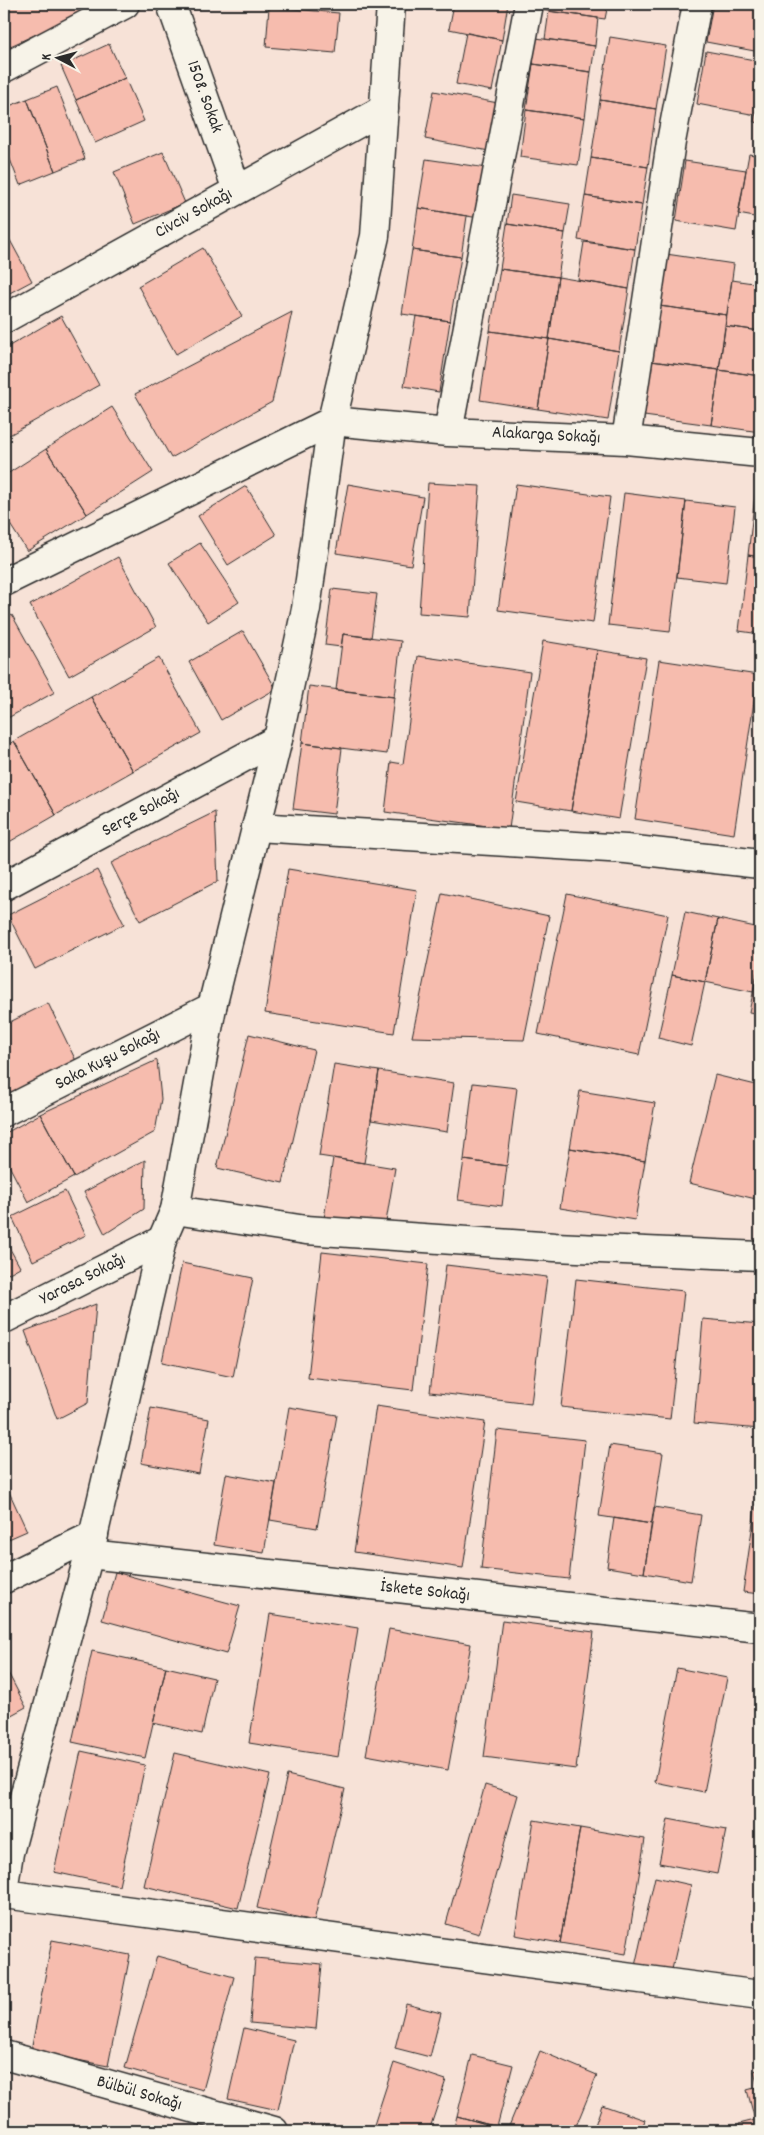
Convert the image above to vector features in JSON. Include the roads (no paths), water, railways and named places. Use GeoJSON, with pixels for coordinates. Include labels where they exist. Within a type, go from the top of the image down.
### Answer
{"type":"FeatureCollection","features":[{"type":"Feature","properties":{"kind":"street"},"geometry":{"type":"LineString","coordinates":[[4,68],[125,4]]}},
{"type":"Feature","properties":{"kind":"street","name":"1508. Sokak"},"geometry":{"type":"LineString","coordinates":[[171,4],[238,190]]}},
{"type":"Feature","properties":{"kind":"street"},"geometry":{"type":"LineString","coordinates":[[4,1884],[6,1854],[92,1545],[162,1240],[175,1210],[212,1007],[278,739],[306,609],[332,421],[375,236],[391,4]]}},
{"type":"Feature","properties":{"kind":"street"},"geometry":{"type":"LineString","coordinates":[[448,432],[529,4]]}},
{"type":"Feature","properties":{"kind":"street"},"geometry":{"type":"LineString","coordinates":[[626,440],[671,142],[697,4]]}},
{"type":"Feature","properties":{"kind":"street","name":"Civciv Sokağı"},"geometry":{"type":"LineString","coordinates":[[4,319],[384,109]]}},
{"type":"Feature","properties":{"kind":"street"},"geometry":{"type":"LineString","coordinates":[[4,582],[332,421]]}},
{"type":"Feature","properties":{"kind":"street","name":"Alakarga Sokağı"},"geometry":{"type":"LineString","coordinates":[[332,421],[448,432],[626,440],[760,453]]}},
{"type":"Feature","properties":{"kind":"street","name":"Serçe Sokağı"},"geometry":{"type":"LineString","coordinates":[[4,886],[278,739]]}},
{"type":"Feature","properties":{"kind":"street"},"geometry":{"type":"LineString","coordinates":[[256,827],[626,849],[760,864]]}},
{"type":"Feature","properties":{"kind":"street","name":"Saka Kuşu Sokağı"},"geometry":{"type":"LineString","coordinates":[[4,1112],[212,1007]]}},
{"type":"Feature","properties":{"kind":"street"},"geometry":{"type":"LineString","coordinates":[[175,1210],[306,1230],[555,1247],[760,1256]]}},
{"type":"Feature","properties":{"kind":"street","name":"Yarasa Sokağı"},"geometry":{"type":"LineString","coordinates":[[4,1320],[162,1240]]}},
{"type":"Feature","properties":{"kind":"street"},"geometry":{"type":"LineString","coordinates":[[4,1579],[92,1545]]}},
{"type":"Feature","properties":{"kind":"street","name":"İskete Sokağı"},"geometry":{"type":"LineString","coordinates":[[92,1545],[760,1628]]}},
{"type":"Feature","properties":{"kind":"street"},"geometry":{"type":"LineString","coordinates":[[4,1894],[760,1995]]}},
{"type":"Feature","properties":{"kind":"street","name":"Bülbül Sokağı"},"geometry":{"type":"LineString","coordinates":[[4,2055],[274,2131]]}}]}
